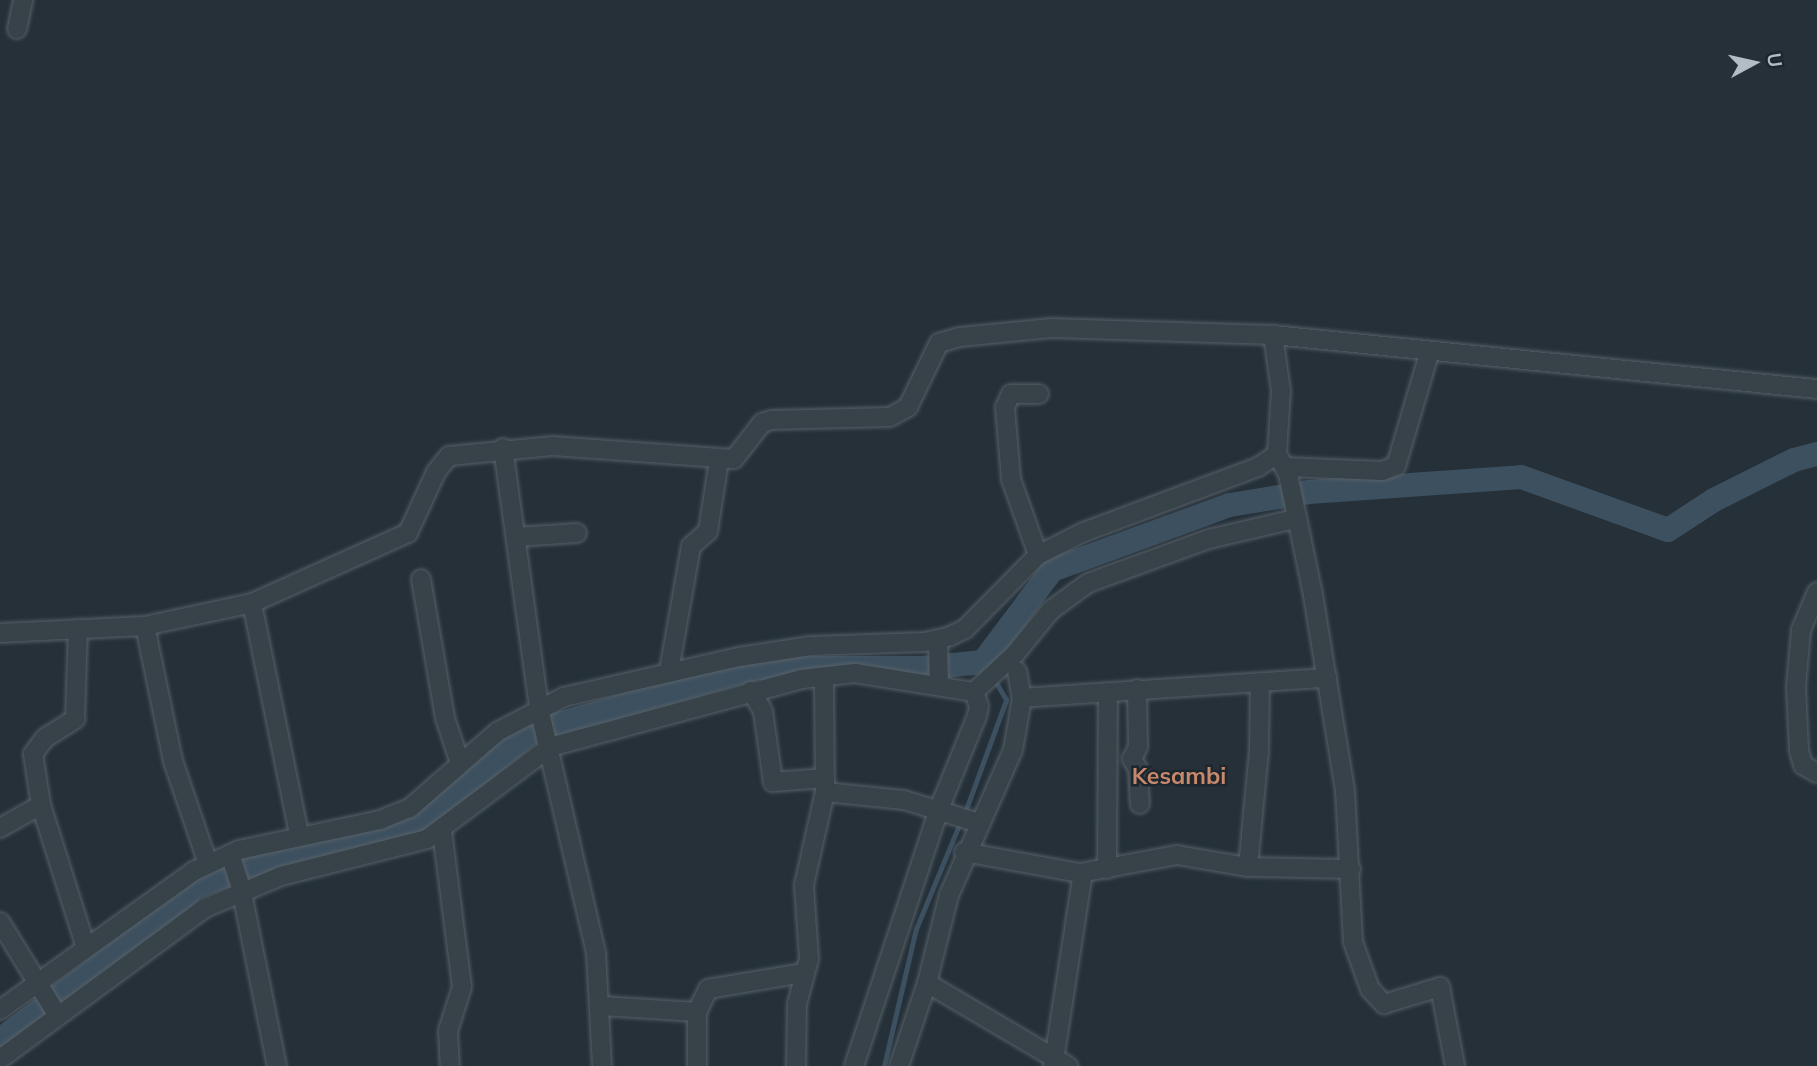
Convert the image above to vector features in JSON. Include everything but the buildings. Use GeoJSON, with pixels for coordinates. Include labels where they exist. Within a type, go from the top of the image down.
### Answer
{"type":"FeatureCollection","features":[{"type":"Feature","properties":{"kind":"street"},"geometry":{"type":"LineString","coordinates":[[17,29],[23,0]]}},
{"type":"Feature","properties":{"kind":"street"},"geometry":{"type":"LineString","coordinates":[[0,633],[145,626],[252,603],[408,533],[442,461],[503,448],[553,446],[719,460],[741,455],[753,433],[771,420],[898,414],[918,391],[939,343],[960,337],[1052,328],[1273,335],[1429,354],[1817,389]]}},
{"type":"Feature","properties":{"kind":"street"},"geometry":{"type":"LineString","coordinates":[[1273,335],[1281,391],[1284,465],[1327,678],[1345,790],[1353,943],[1370,989],[1384,1004],[1440,987],[1455,1066]]}},
{"type":"Feature","properties":{"kind":"street"},"geometry":{"type":"LineString","coordinates":[[0,1010],[208,864],[299,835],[380,820],[410,808],[497,732],[540,712],[564,697],[668,671],[810,646],[938,646],[964,629],[1038,555],[1084,532],[1258,467],[1284,465],[1382,471],[1396,466],[1429,354]]}},
{"type":"Feature","properties":{"kind":"street"},"geometry":{"type":"LineString","coordinates":[[1038,555],[1011,479],[1005,401],[1022,391],[1039,394]]}},
{"type":"Feature","properties":{"kind":"street"},"geometry":{"type":"LineString","coordinates":[[503,448],[540,712],[596,952],[602,1006],[602,1066]]}},
{"type":"Feature","properties":{"kind":"street"},"geometry":{"type":"LineString","coordinates":[[668,671],[691,546],[708,531],[719,460]]}},
{"type":"Feature","properties":{"kind":"street"},"geometry":{"type":"LineString","coordinates":[[976,691],[1051,610],[1088,583],[1209,539],[1294,512]]}},
{"type":"Feature","properties":{"kind":"street"},"geometry":{"type":"LineString","coordinates":[[516,537],[577,533]]}},
{"type":"Feature","properties":{"kind":"street"},"geometry":{"type":"LineString","coordinates":[[421,579],[445,718],[460,762]]}},
{"type":"Feature","properties":{"kind":"street"},"geometry":{"type":"LineString","coordinates":[[1817,593],[1801,630],[1796,687],[1799,751],[1803,765],[1817,773]]}},
{"type":"Feature","properties":{"kind":"street"},"geometry":{"type":"LineString","coordinates":[[252,603],[299,835]]}},
{"type":"Feature","properties":{"kind":"street"},"geometry":{"type":"LineString","coordinates":[[145,626],[173,761],[208,864]]}},
{"type":"Feature","properties":{"kind":"street"},"geometry":{"type":"LineString","coordinates":[[78,629],[75,719],[45,738],[33,754],[41,805],[86,948]]}},
{"type":"Feature","properties":{"kind":"street"},"geometry":{"type":"LineString","coordinates":[[938,646],[939,682]]}},
{"type":"Feature","properties":{"kind":"street"},"geometry":{"type":"LineString","coordinates":[[899,1066],[927,983],[975,821],[1013,750],[1022,698],[1017,671]]}},
{"type":"Feature","properties":{"kind":"street"},"geometry":{"type":"LineString","coordinates":[[0,1059],[56,1011],[241,886],[427,839],[442,831],[549,744],[751,691],[824,677],[868,674],[939,682],[976,691]]}},
{"type":"Feature","properties":{"kind":"street"},"geometry":{"type":"LineString","coordinates":[[796,1066],[797,1004],[809,941],[804,885],[825,785],[824,677]]}},
{"type":"Feature","properties":{"kind":"street"},"geometry":{"type":"LineString","coordinates":[[1022,698],[1327,678]]}},
{"type":"Feature","properties":{"kind":"street"},"geometry":{"type":"LineString","coordinates":[[1248,867],[1259,751],[1260,682]]}},
{"type":"Feature","properties":{"kind":"street"},"geometry":{"type":"LineString","coordinates":[[1137,689],[1138,747],[1132,759],[1138,769],[1140,804]]}},
{"type":"Feature","properties":{"kind":"street"},"geometry":{"type":"LineString","coordinates":[[751,691],[763,711],[773,782],[825,785],[943,810],[975,821]]}},
{"type":"Feature","properties":{"kind":"street"},"geometry":{"type":"LineString","coordinates":[[854,1066],[977,716],[979,706],[976,691]]}},
{"type":"Feature","properties":{"kind":"street"},"geometry":{"type":"LineString","coordinates":[[1107,869],[1108,692]]}},
{"type":"Feature","properties":{"kind":"street"},"geometry":{"type":"LineString","coordinates":[[0,828],[41,805]]}},
{"type":"Feature","properties":{"kind":"street"},"geometry":{"type":"LineString","coordinates":[[442,831],[462,987],[448,1031],[450,1066]]}},
{"type":"Feature","properties":{"kind":"street"},"geometry":{"type":"LineString","coordinates":[[964,852],[1053,871],[1083,873],[1177,855],[1248,867],[1351,869]]}},
{"type":"Feature","properties":{"kind":"street"},"geometry":{"type":"LineString","coordinates":[[231,857],[241,886],[277,1066]]}},
{"type":"Feature","properties":{"kind":"street"},"geometry":{"type":"LineString","coordinates":[[927,983],[1058,1064],[1083,873]]}},
{"type":"Feature","properties":{"kind":"street"},"geometry":{"type":"LineString","coordinates":[[0,922],[56,1011]]}},
{"type":"Feature","properties":{"kind":"street"},"geometry":{"type":"LineString","coordinates":[[697,1066],[697,1012],[703,994],[715,985],[804,973]]}},
{"type":"Feature","properties":{"kind":"street"},"geometry":{"type":"LineString","coordinates":[[602,1006],[697,1012]]}},
{"type":"Feature","properties":{"kind":"waterway"},"geometry":{"type":"LineString","coordinates":[[0,1040],[148,929],[195,887],[262,862],[386,840],[421,821],[533,731],[755,668],[923,668],[983,662],[1052,570],[1230,505],[1309,492],[1521,477],[1668,530],[1714,500],[1794,460],[1817,454]]}},
{"type":"Feature","properties":{"kind":"waterway"},"geometry":{"type":"LineString","coordinates":[[983,662],[990,673]]}},
{"type":"Feature","properties":{"kind":"waterway"},"geometry":{"type":"LineString","coordinates":[[964,815],[1006,700],[995,681]]}},
{"type":"Feature","properties":{"kind":"waterway"},"geometry":{"type":"LineString","coordinates":[[884,1066],[916,929],[960,823]]}},
{"type":"Feature","properties":{"kind":"district","name":"Kesambi"},"geometry":{"type":"Point","coordinates":[1179,776]}}]}
